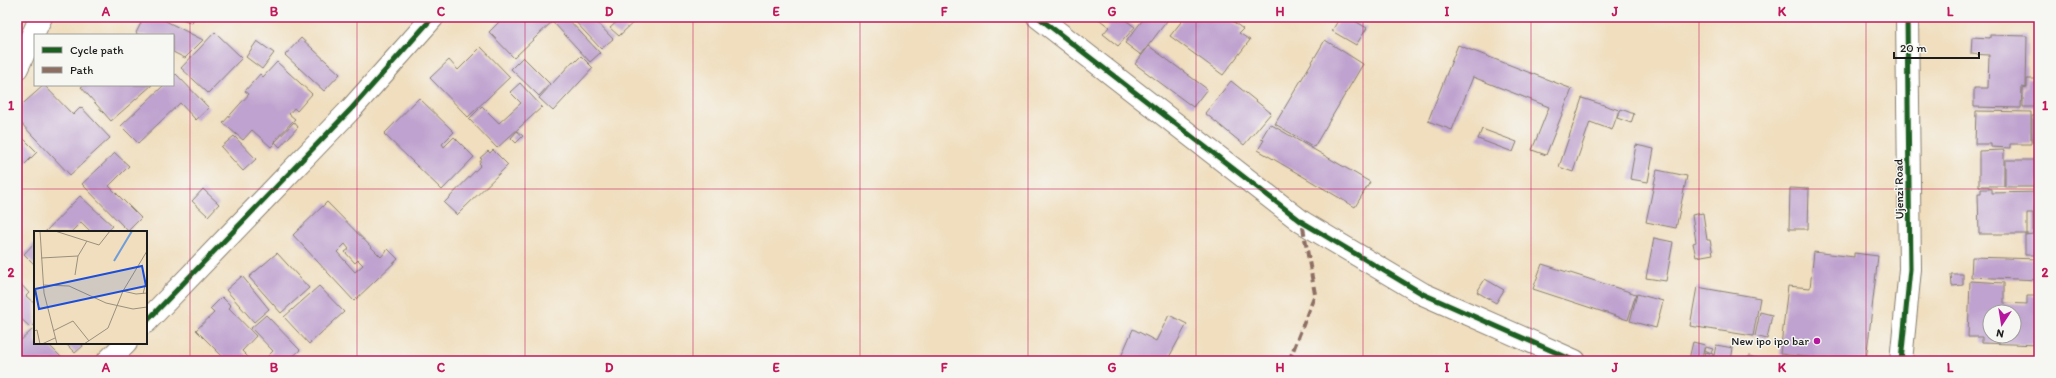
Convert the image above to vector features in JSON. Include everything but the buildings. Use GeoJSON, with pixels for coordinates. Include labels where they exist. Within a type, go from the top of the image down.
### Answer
{"type":"FeatureCollection","features":[{"type":"Feature","properties":{"kind":"street"},"geometry":{"type":"LineString","coordinates":[[17,68],[41,17]]}},
{"type":"Feature","properties":{"kind":"street"},"geometry":{"type":"LineString","coordinates":[[147,321],[352,108],[433,17]]}},
{"type":"Feature","properties":{"kind":"street"},"geometry":{"type":"LineString","coordinates":[[1038,17],[1302,222],[1423,294],[1574,361]]}},
{"type":"Feature","properties":{"kind":"street","name":"Ujenzi Road"},"geometry":{"type":"LineString","coordinates":[[1901,361],[1910,269],[1907,17]]}},
{"type":"Feature","properties":{"kind":"street"},"geometry":{"type":"LineString","coordinates":[[108,361],[125,344]]}},
{"type":"Feature","properties":{"kind":"marked path"},"geometry":{"type":"LineString","coordinates":[[1289,361],[1315,294],[1302,222]]}},
{"type":"Feature","properties":{"kind":"cycle path"},"geometry":{"type":"LineString","coordinates":[[147,321],[352,108],[433,17]]}},
{"type":"Feature","properties":{"kind":"cycle path"},"geometry":{"type":"LineString","coordinates":[[1038,17],[1302,222],[1423,294],[1575,361]]}},
{"type":"Feature","properties":{"kind":"cycle path"},"geometry":{"type":"LineString","coordinates":[[1901,361],[1910,269],[1907,17]]}},
{"type":"Feature","properties":{"kind":"place","name":"New ipo ipo bar"},"geometry":{"type":"Point","coordinates":[1817,341]}}]}
